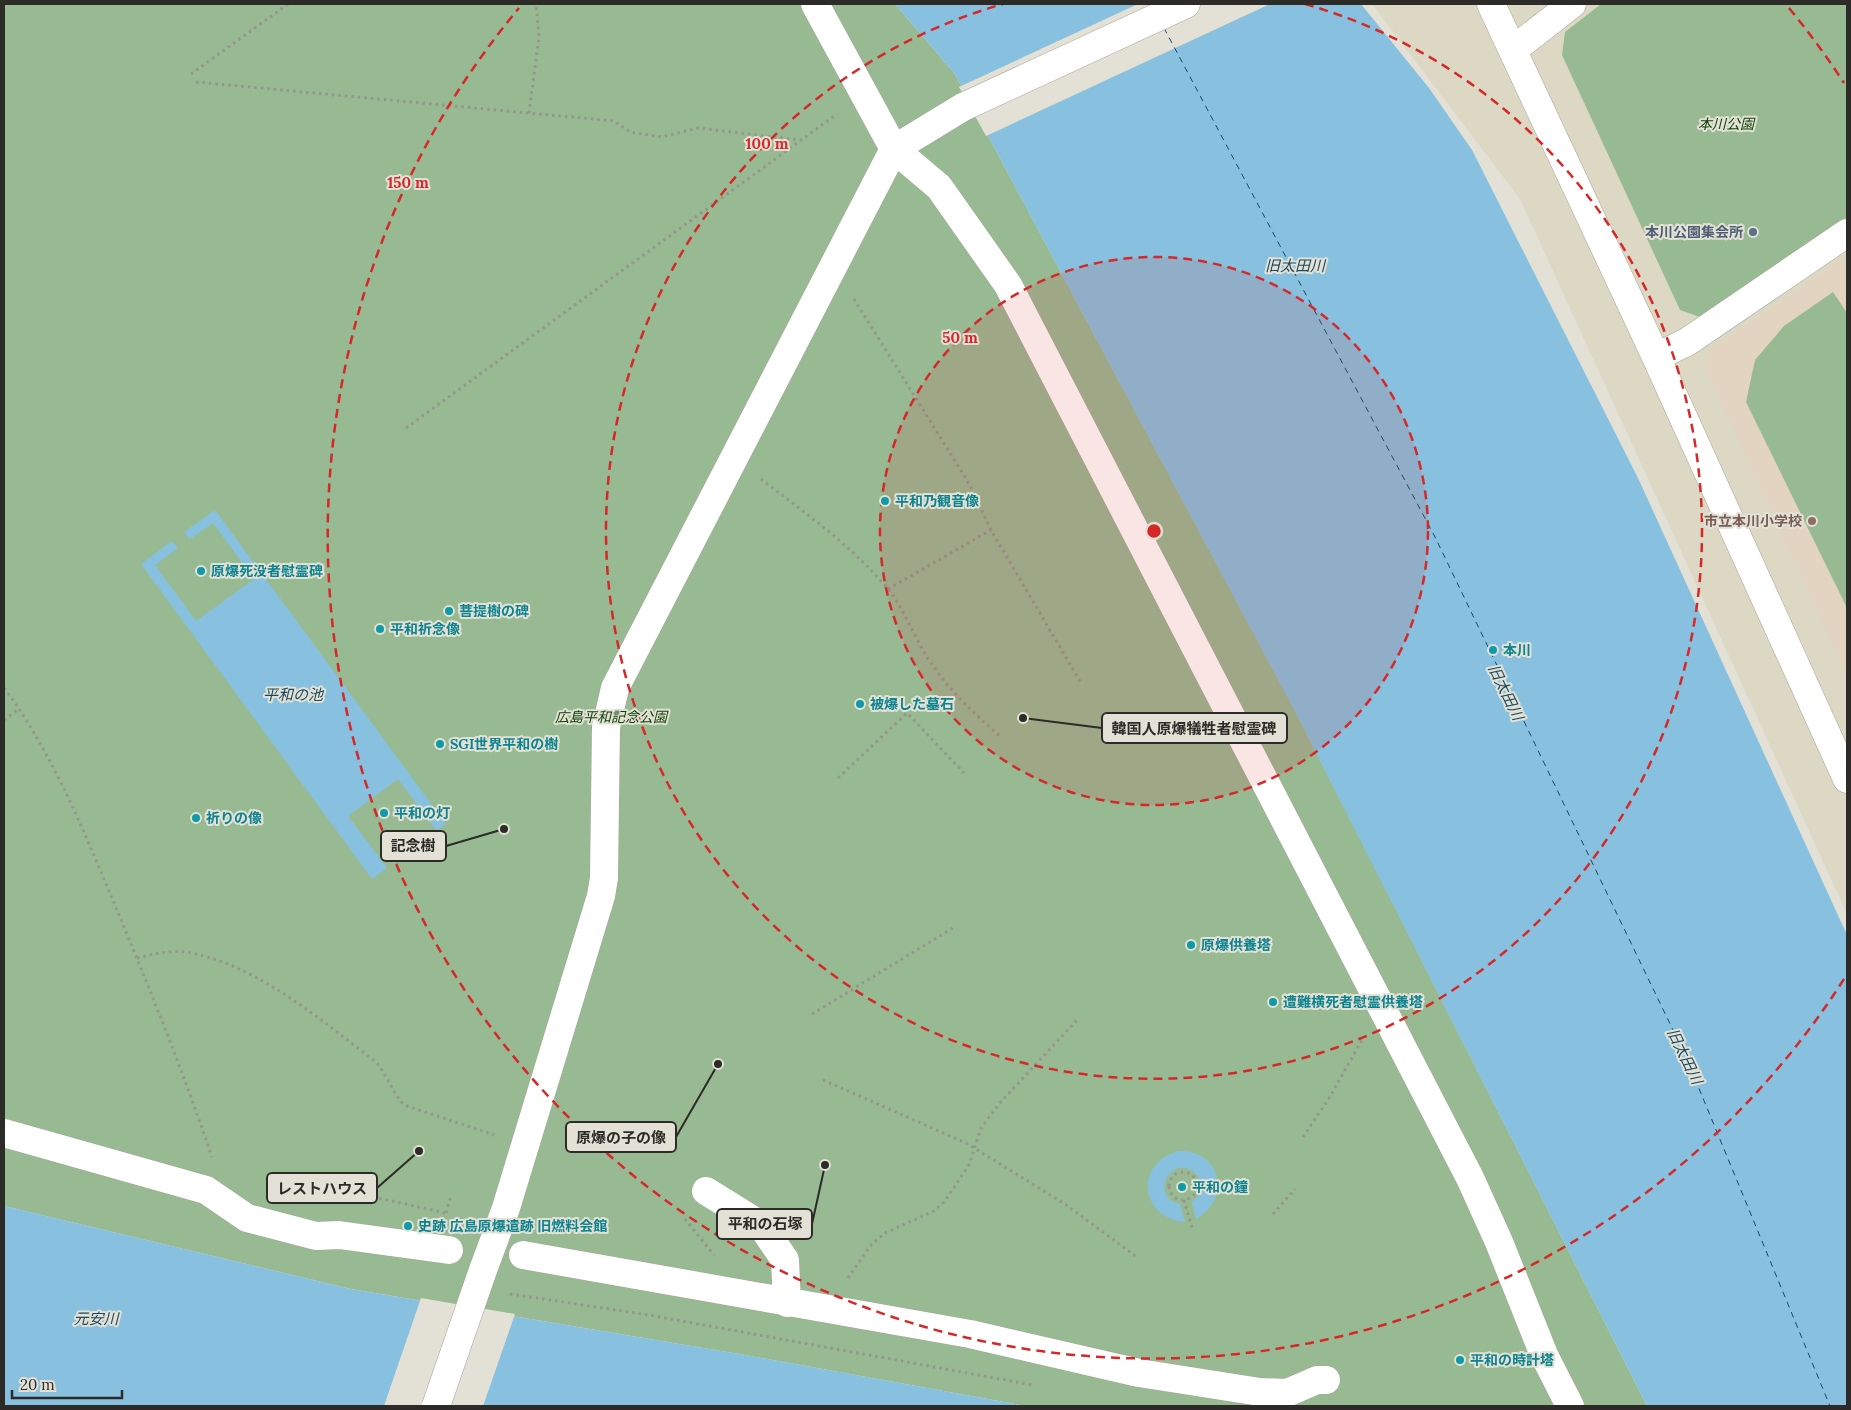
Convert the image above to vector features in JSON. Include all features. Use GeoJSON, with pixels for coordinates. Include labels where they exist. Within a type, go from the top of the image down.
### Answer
{"type":"FeatureCollection","features":[{"type":"Feature","properties":{"kind":"street"},"geometry":{"type":"LineString","coordinates":[[815,4],[894,150],[939,187],[1008,284],[1462,1161],[1499,1242],[1544,1355],[1570,1406]]}},
{"type":"Feature","properties":{"kind":"street"},"geometry":{"type":"LineString","coordinates":[[436,1406],[506,1208],[602,896],[604,878],[606,727],[615,688],[894,150],[963,107],[1186,4]]}},
{"type":"Feature","properties":{"kind":"street"},"geometry":{"type":"LineString","coordinates":[[1491,4],[1656,357],[1847,779]]}},
{"type":"Feature","properties":{"kind":"street"},"geometry":{"type":"LineString","coordinates":[[1513,50],[1572,4]]}},
{"type":"Feature","properties":{"kind":"street"},"geometry":{"type":"LineString","coordinates":[[1656,357],[1687,342],[1847,233]]}},
{"type":"Feature","properties":{"kind":"street"},"geometry":{"type":"LineString","coordinates":[[4,1133],[206,1190],[247,1218],[316,1236],[340,1235],[449,1250]]}},
{"type":"Feature","properties":{"kind":"street"},"geometry":{"type":"LineString","coordinates":[[706,1191],[761,1225],[785,1260],[787,1303]]}},
{"type":"Feature","properties":{"kind":"street"},"geometry":{"type":"LineString","coordinates":[[523,1255],[970,1334],[1139,1373],[1260,1392],[1287,1393],[1317,1380],[1326,1380]]}},
{"type":"Feature","properties":{"kind":"path"},"geometry":{"type":"LineString","coordinates":[[191,74],[288,4]]}},
{"type":"Feature","properties":{"kind":"path"},"geometry":{"type":"LineString","coordinates":[[529,113],[539,37],[536,4]]}},
{"type":"Feature","properties":{"kind":"path"},"geometry":{"type":"LineString","coordinates":[[196,82],[614,121],[630,132],[662,137],[698,128],[800,140]]}},
{"type":"Feature","properties":{"kind":"path"},"geometry":{"type":"LineString","coordinates":[[406,428],[838,114]]}},
{"type":"Feature","properties":{"kind":"path"},"geometry":{"type":"LineString","coordinates":[[852,296],[970,485],[991,530],[1081,683]]}},
{"type":"Feature","properties":{"kind":"path"},"geometry":{"type":"LineString","coordinates":[[758,477],[836,536],[888,589],[928,658],[968,709],[1001,737]]}},
{"type":"Feature","properties":{"kind":"path"},"geometry":{"type":"LineString","coordinates":[[888,589],[991,530]]}},
{"type":"Feature","properties":{"kind":"path"},"geometry":{"type":"LineString","coordinates":[[4,688],[19,709],[72,803],[137,958],[199,1117],[214,1164]]}},
{"type":"Feature","properties":{"kind":"path"},"geometry":{"type":"LineString","coordinates":[[4,720],[19,709]]}},
{"type":"Feature","properties":{"kind":"path"},"geometry":{"type":"LineString","coordinates":[[838,778],[907,713],[964,773]]}},
{"type":"Feature","properties":{"kind":"path"},"geometry":{"type":"LineString","coordinates":[[812,1014],[956,926]]}},
{"type":"Feature","properties":{"kind":"path"},"geometry":{"type":"LineString","coordinates":[[137,958],[159,952],[185,952],[238,968],[263,981],[376,1062],[387,1074],[396,1096],[404,1105],[497,1136]]}},
{"type":"Feature","properties":{"kind":"path"},"geometry":{"type":"LineString","coordinates":[[833,1310],[839,1292],[870,1246],[885,1233],[934,1211],[944,1202],[969,1165],[981,1128],[999,1104],[1077,1020]]}},
{"type":"Feature","properties":{"kind":"path"},"geometry":{"type":"LineString","coordinates":[[1302,1137],[1328,1100],[1364,1038]]}},
{"type":"Feature","properties":{"kind":"path"},"geometry":{"type":"LineString","coordinates":[[823,1080],[974,1148],[1066,1204],[1138,1258]]}},
{"type":"Feature","properties":{"kind":"path"},"geometry":{"type":"LineString","coordinates":[[1184,1172],[1192,1175],[1197,1184],[1197,1189],[1192,1197],[1184,1200],[1175,1198],[1168,1186],[1171,1178],[1184,1172]]}},
{"type":"Feature","properties":{"kind":"path"},"geometry":{"type":"LineString","coordinates":[[1273,1214],[1295,1188]]}},
{"type":"Feature","properties":{"kind":"path"},"geometry":{"type":"LineString","coordinates":[[1184,1200],[1192,1228]]}},
{"type":"Feature","properties":{"kind":"path"},"geometry":{"type":"LineString","coordinates":[[504,1293],[649,1315],[1041,1386]]}},
{"type":"Feature","properties":{"kind":"shaded area"},"geometry":{"type":"Polygon","coordinates":[[[1372,4],[1847,4],[1847,914],[1520,199],[1372,4]]]}},
{"type":"Feature","properties":{"kind":"shaded area","name":"市立本川小学校"},"geometry":{"type":"Polygon","coordinates":[[[1847,256],[1847,675],[1706,368],[1713,349],[1847,256]]]}},
{"type":"Feature","properties":{"kind":"green space","name":"広島平和記念公園"},"geometry":{"type":"Polygon","coordinates":[[[4,4],[895,4],[955,74],[1298,716],[1647,1406],[1026,1406],[745,1355],[351,1289],[4,1206],[4,4]]]}},
{"type":"Feature","properties":{"kind":"green space","name":"本川公園"},"geometry":{"type":"Polygon","coordinates":[[[1601,4],[1847,4],[1847,218],[1700,317],[1680,310],[1562,55],[1565,32],[1601,4]]]}},
{"type":"Feature","properties":{"kind":"green space"},"geometry":{"type":"Polygon","coordinates":[[[1833,292],[1847,313],[1847,608],[1746,402],[1755,360],[1784,326],[1833,292]]]}},
{"type":"Feature","properties":{"kind":"water","name":"旧太田川"},"geometry":{"type":"Polygon","coordinates":[[[895,4],[1361,4],[1429,88],[1472,150],[1638,478],[1847,935],[1847,1406],[1647,1406],[1298,717],[955,74],[895,4]]]}},
{"type":"Feature","properties":{"kind":"water","name":"平和の池"},"geometry":{"type":"Polygon","coordinates":[[[215,510],[446,824],[437,831],[398,779],[348,816],[387,868],[372,879],[141,564],[172,541],[178,548],[155,565],[196,621],[254,579],[213,523],[190,539],[184,532],[215,510]]]}},
{"type":"Feature","properties":{"kind":"water"},"geometry":{"type":"Polygon","coordinates":[[[1179,1151],[1193,1153],[1204,1158],[1212,1167],[1217,1177],[1218,1188],[1207,1210],[1196,1219],[1192,1202],[1201,1193],[1199,1177],[1190,1169],[1181,1167],[1173,1170],[1165,1184],[1165,1192],[1170,1199],[1180,1204],[1185,1222],[1169,1218],[1158,1210],[1151,1200],[1148,1189],[1149,1177],[1155,1166],[1165,1157],[1179,1151]]]}},
{"type":"Feature","properties":{"kind":"water","name":"元安川"},"geometry":{"type":"Polygon","coordinates":[[[4,1206],[351,1289],[745,1355],[1026,1406],[4,1406],[4,1206]]]}},
{"type":"Feature","properties":{"kind":"pier"},"geometry":{"type":"Polygon","coordinates":[[[1138,4],[1270,4],[986,136],[959,87],[1138,4]]]}},
{"type":"Feature","properties":{"kind":"pier"},"geometry":{"type":"Polygon","coordinates":[[[421,1298],[515,1314],[483,1406],[384,1406],[421,1298]]]}},
{"type":"Feature","properties":{"kind":"ferry route"},"geometry":{"type":"LineString","coordinates":[[1164,28],[1435,537],[1686,1057],[1830,1406]]}},
{"type":"Feature","properties":{"kind":"place","name":"本川公園集会所"},"geometry":{"type":"Point","coordinates":[1753,232]}},
{"type":"Feature","properties":{"kind":"place","name":"平和乃観音像"},"geometry":{"type":"Point","coordinates":[885,501]}},
{"type":"Feature","properties":{"kind":"place","name":"市立本川小学校"},"geometry":{"type":"Point","coordinates":[1812,521]}},
{"type":"Feature","properties":{"kind":"place","name":"原爆死没者慰霊碑"},"geometry":{"type":"Point","coordinates":[201,571]}},
{"type":"Feature","properties":{"kind":"place","name":"菩提樹の碑"},"geometry":{"type":"Point","coordinates":[449,611]}},
{"type":"Feature","properties":{"kind":"place","name":"平和祈念像"},"geometry":{"type":"Point","coordinates":[380,629]}},
{"type":"Feature","properties":{"kind":"place","name":"本川"},"geometry":{"type":"Point","coordinates":[1493,650]}},
{"type":"Feature","properties":{"kind":"place","name":"被爆した墓石"},"geometry":{"type":"Point","coordinates":[860,704]}},
{"type":"Feature","properties":{"kind":"place","name":"韓国人原爆犠牲者慰霊碑"},"geometry":{"type":"Point","coordinates":[1023,718]}},
{"type":"Feature","properties":{"kind":"place","name":"SGI世界平和の樹"},"geometry":{"type":"Point","coordinates":[440,744]}},
{"type":"Feature","properties":{"kind":"place","name":"平和の灯"},"geometry":{"type":"Point","coordinates":[384,813]}},
{"type":"Feature","properties":{"kind":"place","name":"祈りの像"},"geometry":{"type":"Point","coordinates":[196,818]}},
{"type":"Feature","properties":{"kind":"place","name":"記念樹"},"geometry":{"type":"Point","coordinates":[504,829]}},
{"type":"Feature","properties":{"kind":"place","name":"原爆供養塔"},"geometry":{"type":"Point","coordinates":[1191,945]}},
{"type":"Feature","properties":{"kind":"place","name":"遭難横死者慰霊供養塔"},"geometry":{"type":"Point","coordinates":[1273,1002]}},
{"type":"Feature","properties":{"kind":"place","name":"原爆の子の像"},"geometry":{"type":"Point","coordinates":[718,1064]}},
{"type":"Feature","properties":{"kind":"place","name":"レストハウス"},"geometry":{"type":"Point","coordinates":[419,1151]}},
{"type":"Feature","properties":{"kind":"place","name":"平和の石塚"},"geometry":{"type":"Point","coordinates":[825,1165]}},
{"type":"Feature","properties":{"kind":"place","name":"平和の鐘"},"geometry":{"type":"Point","coordinates":[1182,1187]}},
{"type":"Feature","properties":{"kind":"place","name":"史跡 広島原爆遣跡 旧燃料会館"},"geometry":{"type":"Point","coordinates":[408,1226]}},
{"type":"Feature","properties":{"kind":"place","name":"平和の時計塔"},"geometry":{"type":"Point","coordinates":[1460,1360]}}]}
